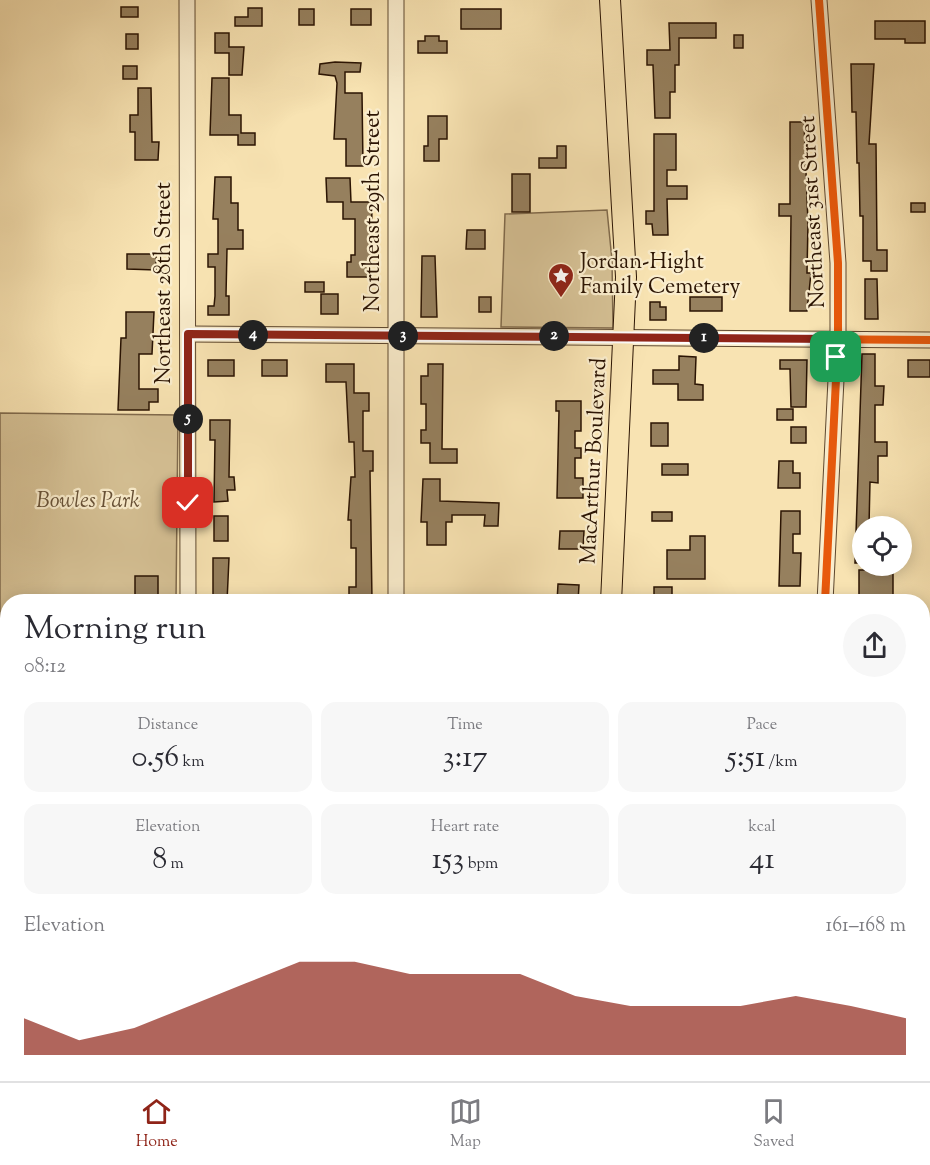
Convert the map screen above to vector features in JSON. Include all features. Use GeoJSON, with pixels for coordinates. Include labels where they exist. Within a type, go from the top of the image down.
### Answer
{"type":"FeatureCollection","features":[{"type":"Feature","properties":{"kind":"main road","name":"MacArthur Boulevard"},"geometry":{"type":"LineString","coordinates":[[610,0],[623,206],[625,337],[611,594]]}},
{"type":"Feature","properties":{"kind":"street","name":"Northeast 28th Street"},"geometry":{"type":"LineString","coordinates":[[188,0],[188,594]]}},
{"type":"Feature","properties":{"kind":"street","name":"Northeast 29th Street"},"geometry":{"type":"LineString","coordinates":[[396,0],[396,594]]}},
{"type":"Feature","properties":{"kind":"street","name":"Northeast 31st Street"},"geometry":{"type":"LineString","coordinates":[[819,0],[838,263],[837,339],[825,594]]}},
{"type":"Feature","properties":{"kind":"street"},"geometry":{"type":"LineString","coordinates":[[188,334],[930,340]]}},
{"type":"Feature","properties":{"kind":"green space"},"geometry":{"type":"Polygon","coordinates":[[[607,210],[612,260],[613,328],[501,327],[505,214],[607,210]]]}},
{"type":"Feature","properties":{"kind":"green space","name":"Bowles Park"},"geometry":{"type":"Polygon","coordinates":[[[0,413],[178,415],[176,594],[0,594],[0,413]]]}},
{"type":"Feature","properties":{"kind":"building"},"geometry":{"type":"Polygon","coordinates":[[[121,7],[138,7],[138,17],[121,17],[121,7]]]}},
{"type":"Feature","properties":{"kind":"building"},"geometry":{"type":"Polygon","coordinates":[[[248,8],[262,8],[262,26],[235,26],[235,17],[248,17],[248,8]]]}},
{"type":"Feature","properties":{"kind":"building"},"geometry":{"type":"Polygon","coordinates":[[[299,9],[314,9],[314,25],[299,25],[299,9]]]}},
{"type":"Feature","properties":{"kind":"building"},"geometry":{"type":"Polygon","coordinates":[[[351,9],[371,9],[371,25],[351,25],[351,9]]]}},
{"type":"Feature","properties":{"kind":"building"},"geometry":{"type":"Polygon","coordinates":[[[461,9],[501,9],[501,29],[461,29],[461,9]]]}},
{"type":"Feature","properties":{"kind":"building"},"geometry":{"type":"Polygon","coordinates":[[[875,21],[925,21],[925,43],[905,43],[905,39],[875,39],[875,21]]]}},
{"type":"Feature","properties":{"kind":"building"},"geometry":{"type":"Polygon","coordinates":[[[669,23],[716,23],[716,38],[679,38],[679,65],[675,65],[675,92],[670,92],[670,118],[655,118],[653,65],[647,65],[647,50],[670,50],[669,23]]]}},
{"type":"Feature","properties":{"kind":"building"},"geometry":{"type":"Polygon","coordinates":[[[215,33],[229,33],[229,47],[244,47],[242,75],[229,75],[229,53],[215,53],[215,33]]]}},
{"type":"Feature","properties":{"kind":"building"},"geometry":{"type":"Polygon","coordinates":[[[126,34],[138,34],[138,49],[126,49],[126,34]]]}},
{"type":"Feature","properties":{"kind":"building"},"geometry":{"type":"Polygon","coordinates":[[[734,35],[743,35],[743,48],[734,48],[734,35]]]}},
{"type":"Feature","properties":{"kind":"building"},"geometry":{"type":"Polygon","coordinates":[[[425,36],[439,36],[439,41],[447,41],[447,53],[418,53],[418,41],[425,41],[425,36]]]}},
{"type":"Feature","properties":{"kind":"building"},"geometry":{"type":"Polygon","coordinates":[[[361,63],[360,72],[345,72],[345,93],[362,93],[363,166],[346,166],[346,139],[334,139],[337,83],[335,76],[319,74],[320,64],[361,63]]]}},
{"type":"Feature","properties":{"kind":"building"},"geometry":{"type":"Polygon","coordinates":[[[851,64],[874,64],[869,144],[876,144],[877,250],[887,250],[887,271],[871,271],[871,261],[863,261],[863,216],[860,216],[856,112],[852,112],[851,64]]]}},
{"type":"Feature","properties":{"kind":"building"},"geometry":{"type":"Polygon","coordinates":[[[123,66],[137,66],[137,79],[123,79],[123,66]]]}},
{"type":"Feature","properties":{"kind":"building"},"geometry":{"type":"Polygon","coordinates":[[[212,78],[229,78],[229,115],[241,115],[241,133],[255,133],[255,145],[238,145],[238,135],[210,135],[212,78]]]}},
{"type":"Feature","properties":{"kind":"building"},"geometry":{"type":"Polygon","coordinates":[[[138,88],[151,88],[152,142],[159,142],[158,160],[135,160],[135,132],[130,132],[130,115],[138,115],[138,88]]]}},
{"type":"Feature","properties":{"kind":"building"},"geometry":{"type":"Polygon","coordinates":[[[428,116],[447,116],[447,139],[439,139],[439,161],[424,161],[424,146],[428,146],[428,116]]]}},
{"type":"Feature","properties":{"kind":"building"},"geometry":{"type":"Polygon","coordinates":[[[790,122],[804,122],[808,223],[807,273],[811,273],[807,311],[790,311],[791,216],[779,216],[779,204],[790,204],[790,122]]]}},
{"type":"Feature","properties":{"kind":"building"},"geometry":{"type":"Polygon","coordinates":[[[654,134],[676,134],[676,170],[667,170],[667,186],[687,186],[687,199],[667,199],[668,235],[653,235],[652,224],[646,224],[646,211],[654,211],[654,134]]]}},
{"type":"Feature","properties":{"kind":"building"},"geometry":{"type":"Polygon","coordinates":[[[557,146],[566,146],[566,168],[539,168],[539,158],[557,158],[557,146]]]}},
{"type":"Feature","properties":{"kind":"building"},"geometry":{"type":"Polygon","coordinates":[[[512,174],[530,174],[530,212],[512,212],[512,174]]]}},
{"type":"Feature","properties":{"kind":"building"},"geometry":{"type":"Polygon","coordinates":[[[215,177],[231,177],[231,203],[238,203],[238,230],[243,230],[243,249],[227,249],[226,296],[229,296],[229,315],[208,315],[208,306],[214,306],[215,267],[208,267],[208,254],[218,254],[218,219],[213,219],[215,177]]]}},
{"type":"Feature","properties":{"kind":"building"},"geometry":{"type":"Polygon","coordinates":[[[326,178],[350,178],[351,202],[372,202],[371,277],[347,277],[347,262],[351,262],[351,255],[355,255],[355,219],[343,219],[343,202],[327,202],[326,178]]]}},
{"type":"Feature","properties":{"kind":"building"},"geometry":{"type":"Polygon","coordinates":[[[911,203],[925,203],[925,212],[911,212],[911,203]]]}},
{"type":"Feature","properties":{"kind":"building"},"geometry":{"type":"Polygon","coordinates":[[[467,230],[485,230],[485,249],[466,249],[467,230]]]}},
{"type":"Feature","properties":{"kind":"building"},"geometry":{"type":"Polygon","coordinates":[[[127,254],[156,254],[156,270],[127,269],[127,254]]]}},
{"type":"Feature","properties":{"kind":"building"},"geometry":{"type":"Polygon","coordinates":[[[422,256],[435,256],[437,317],[421,317],[422,256]]]}},
{"type":"Feature","properties":{"kind":"building"},"geometry":{"type":"Polygon","coordinates":[[[865,279],[877,279],[878,319],[865,319],[865,279]]]}},
{"type":"Feature","properties":{"kind":"building"},"geometry":{"type":"Polygon","coordinates":[[[305,282],[324,282],[324,292],[305,292],[305,282]]]}},
{"type":"Feature","properties":{"kind":"building"},"geometry":{"type":"Polygon","coordinates":[[[321,294],[338,294],[338,314],[321,314],[321,294]]]}},
{"type":"Feature","properties":{"kind":"building"},"geometry":{"type":"Polygon","coordinates":[[[479,297],[491,297],[491,312],[479,312],[479,297]]]}},
{"type":"Feature","properties":{"kind":"building"},"geometry":{"type":"Polygon","coordinates":[[[690,297],[722,297],[722,311],[690,311],[690,297]]]}},
{"type":"Feature","properties":{"kind":"building"},"geometry":{"type":"Polygon","coordinates":[[[650,302],[660,302],[660,307],[666,307],[666,320],[650,320],[650,302]]]}},
{"type":"Feature","properties":{"kind":"building"},"geometry":{"type":"Polygon","coordinates":[[[126,312],[154,312],[152,354],[139,354],[139,389],[158,389],[158,402],[149,402],[149,410],[118,410],[121,338],[126,338],[126,312]]]}},
{"type":"Feature","properties":{"kind":"building"},"geometry":{"type":"Polygon","coordinates":[[[862,354],[875,354],[875,386],[884,386],[883,405],[875,405],[875,442],[887,442],[887,456],[878,456],[878,483],[870,482],[869,516],[857,516],[862,354]]]}},
{"type":"Feature","properties":{"kind":"building"},"geometry":{"type":"Polygon","coordinates":[[[679,356],[696,357],[695,384],[703,385],[703,400],[678,400],[678,384],[653,384],[653,370],[679,370],[679,356]]]}},
{"type":"Feature","properties":{"kind":"building"},"geometry":{"type":"Polygon","coordinates":[[[208,360],[234,360],[234,376],[208,376],[208,360]]]}},
{"type":"Feature","properties":{"kind":"building"},"geometry":{"type":"Polygon","coordinates":[[[262,360],[287,360],[287,376],[262,376],[262,360]]]}},
{"type":"Feature","properties":{"kind":"building"},"geometry":{"type":"Polygon","coordinates":[[[780,360],[807,360],[806,407],[791,407],[790,369],[780,369],[780,360]]]}},
{"type":"Feature","properties":{"kind":"building"},"geometry":{"type":"Polygon","coordinates":[[[908,360],[930,360],[930,377],[908,377],[908,360]]]}},
{"type":"Feature","properties":{"kind":"building"},"geometry":{"type":"Polygon","coordinates":[[[326,364],[354,364],[354,393],[369,393],[369,411],[363,411],[363,451],[373,451],[373,471],[370,471],[372,594],[349,594],[349,587],[356,587],[356,548],[351,548],[351,520],[348,520],[351,477],[355,477],[354,442],[349,442],[346,382],[326,382],[326,364]]]}},
{"type":"Feature","properties":{"kind":"building"},"geometry":{"type":"Polygon","coordinates":[[[428,364],[443,364],[442,449],[457,449],[457,463],[430,463],[430,443],[421,443],[421,430],[426,430],[426,404],[421,404],[421,376],[428,376],[428,364]]]}},
{"type":"Feature","properties":{"kind":"building"},"geometry":{"type":"Polygon","coordinates":[[[556,401],[581,401],[581,431],[575,431],[575,448],[581,448],[581,458],[575,458],[575,478],[583,478],[583,498],[557,498],[559,411],[556,411],[556,401]]]}},
{"type":"Feature","properties":{"kind":"building"},"geometry":{"type":"Polygon","coordinates":[[[777,409],[793,409],[793,420],[777,420],[777,409]]]}},
{"type":"Feature","properties":{"kind":"building"},"geometry":{"type":"Polygon","coordinates":[[[210,420],[230,420],[229,477],[234,477],[235,490],[227,490],[228,501],[214,502],[215,440],[210,440],[210,420]]]}},
{"type":"Feature","properties":{"kind":"building"},"geometry":{"type":"Polygon","coordinates":[[[651,423],[668,423],[668,446],[651,446],[651,423]]]}},
{"type":"Feature","properties":{"kind":"building"},"geometry":{"type":"Polygon","coordinates":[[[791,427],[806,427],[806,443],[791,443],[791,427]]]}},
{"type":"Feature","properties":{"kind":"building"},"geometry":{"type":"Polygon","coordinates":[[[779,461],[793,461],[793,473],[800,473],[800,488],[778,488],[779,461]]]}},
{"type":"Feature","properties":{"kind":"building"},"geometry":{"type":"Polygon","coordinates":[[[662,464],[688,464],[688,475],[662,475],[662,464]]]}},
{"type":"Feature","properties":{"kind":"building"},"geometry":{"type":"Polygon","coordinates":[[[423,479],[440,479],[440,501],[499,503],[498,526],[484,526],[485,515],[452,515],[452,522],[446,522],[446,545],[427,545],[427,522],[421,522],[423,479]]]}},
{"type":"Feature","properties":{"kind":"building"},"geometry":{"type":"Polygon","coordinates":[[[781,511],[800,511],[800,534],[793,534],[793,553],[801,553],[800,586],[779,586],[781,511]]]}},
{"type":"Feature","properties":{"kind":"building"},"geometry":{"type":"Polygon","coordinates":[[[652,512],[672,512],[672,521],[652,521],[652,512]]]}},
{"type":"Feature","properties":{"kind":"building"},"geometry":{"type":"Polygon","coordinates":[[[214,516],[228,516],[228,541],[214,541],[214,516]]]}},
{"type":"Feature","properties":{"kind":"building"},"geometry":{"type":"Polygon","coordinates":[[[560,531],[584,531],[583,549],[559,549],[560,531]]]}},
{"type":"Feature","properties":{"kind":"building"},"geometry":{"type":"Polygon","coordinates":[[[690,536],[705,536],[705,579],[667,579],[667,550],[690,550],[690,536]]]}},
{"type":"Feature","properties":{"kind":"building"},"geometry":{"type":"Polygon","coordinates":[[[213,558],[229,558],[227,594],[213,594],[213,558]]]}},
{"type":"Feature","properties":{"kind":"building"},"geometry":{"type":"Polygon","coordinates":[[[135,576],[158,576],[158,594],[135,594],[135,576]]]}},
{"type":"Feature","properties":{"kind":"building"},"geometry":{"type":"Polygon","coordinates":[[[859,576],[893,576],[893,594],[859,594],[859,576]]]}},
{"type":"Feature","properties":{"kind":"building"},"geometry":{"type":"Polygon","coordinates":[[[558,584],[579,585],[578,594],[557,594],[558,584]]]}},
{"type":"Feature","properties":{"kind":"building"},"geometry":{"type":"Polygon","coordinates":[[[654,587],[672,587],[672,594],[654,594],[654,587]]]}},
{"type":"Feature","properties":{"kind":"cycle path"},"geometry":{"type":"LineString","coordinates":[[819,0],[838,263],[838,339],[825,594]]}},
{"type":"Feature","properties":{"kind":"cycle path"},"geometry":{"type":"LineString","coordinates":[[188,334],[930,340]]}},
{"type":"Feature","properties":{"kind":"place","name":"Jordan-Hight Family Cemetery"},"geometry":{"type":"Point","coordinates":[561,299]}},
{"type":"Feature","properties":{"kind":"route"},"geometry":{"type":"LineString","coordinates":[[188,503],[188,334],[837,339],[836,357]]}}]}
